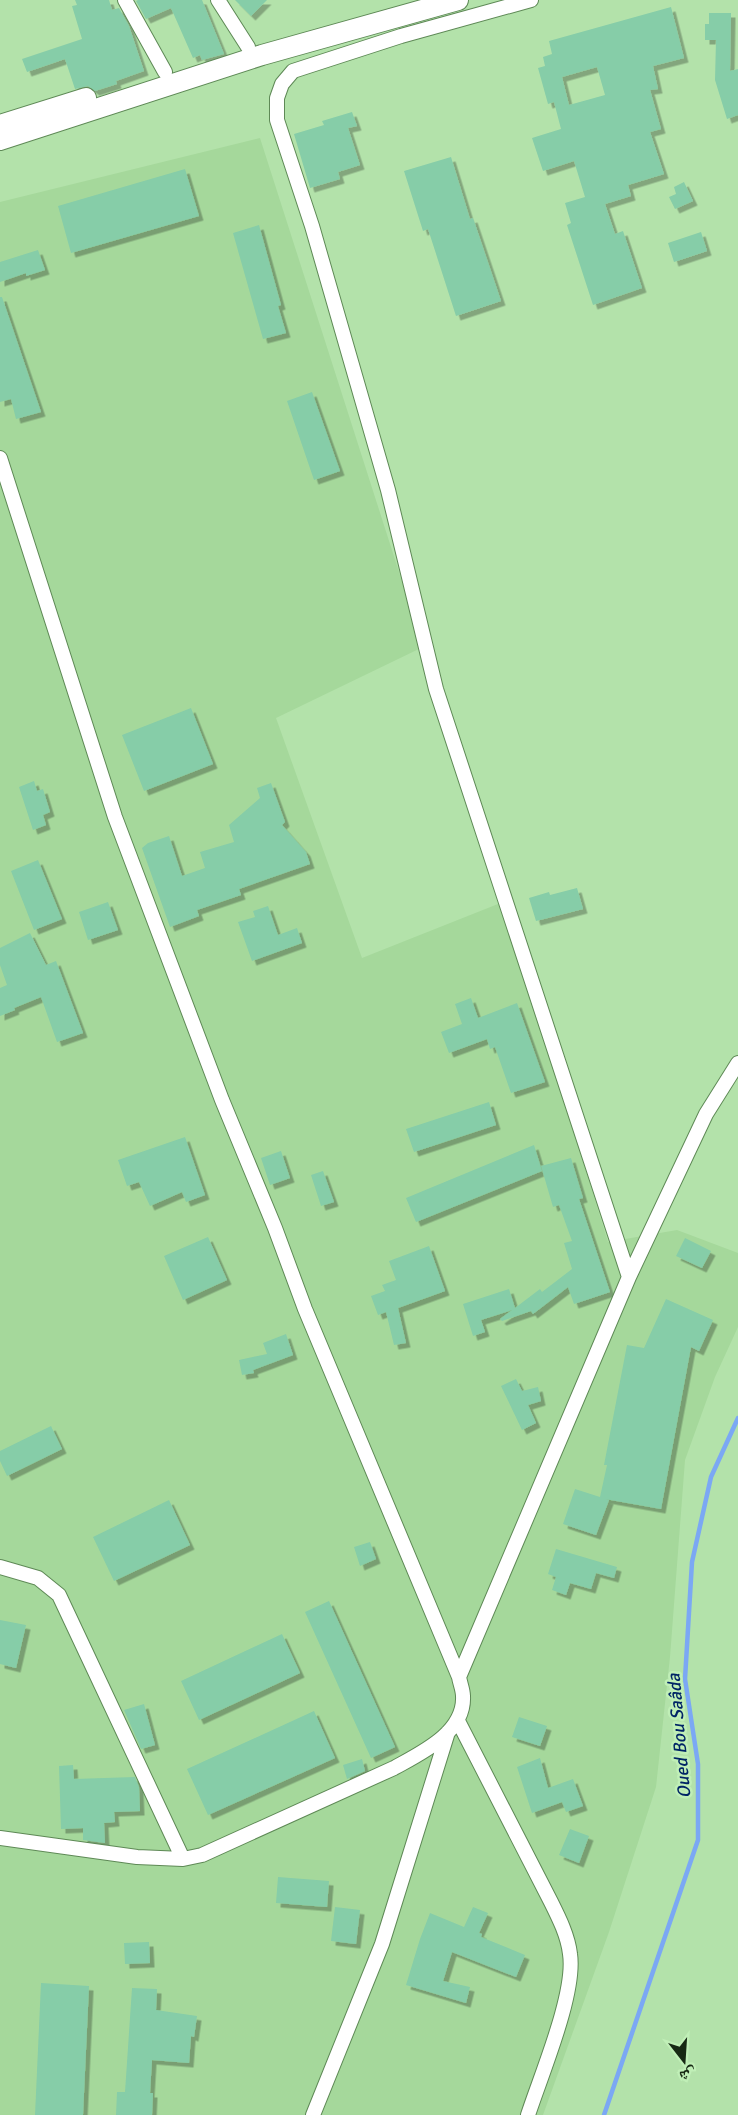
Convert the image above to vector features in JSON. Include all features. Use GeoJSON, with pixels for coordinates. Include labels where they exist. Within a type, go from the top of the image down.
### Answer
{"type":"FeatureCollection","features":[{"type":"Feature","properties":{"kind":"main road"},"geometry":{"type":"LineString","coordinates":[[0,125],[165,72],[410,0]]}},
{"type":"Feature","properties":{"kind":"main road"},"geometry":{"type":"LineString","coordinates":[[0,140],[262,55],[458,0]]}},
{"type":"Feature","properties":{"kind":"street"},"geometry":{"type":"LineString","coordinates":[[125,0],[165,72]]}},
{"type":"Feature","properties":{"kind":"street"},"geometry":{"type":"LineString","coordinates":[[218,0],[248,47]]}},
{"type":"Feature","properties":{"kind":"street"},"geometry":{"type":"LineString","coordinates":[[531,0],[401,36],[293,71],[282,84],[277,98],[277,120],[312,226],[388,489],[436,689],[629,1277]]}},
{"type":"Feature","properties":{"kind":"street"},"geometry":{"type":"LineString","coordinates":[[0,458],[115,817],[222,1100],[305,1309],[459,1677],[463,1696],[458,1721],[448,1732],[422,1752],[394,1768],[211,1852],[183,1859],[137,1857],[0,1838]]}},
{"type":"Feature","properties":{"kind":"street"},"geometry":{"type":"LineString","coordinates":[[459,1677],[629,1277],[706,1114],[738,1063]]}},
{"type":"Feature","properties":{"kind":"street"},"geometry":{"type":"LineString","coordinates":[[0,1567],[38,1578],[59,1595],[183,1859]]}},
{"type":"Feature","properties":{"kind":"street"},"geometry":{"type":"LineString","coordinates":[[458,1721],[551,1902],[570,1952],[570,1978],[562,2013],[528,2115]]}},
{"type":"Feature","properties":{"kind":"street"},"geometry":{"type":"LineString","coordinates":[[313,2115],[382,1944],[448,1732]]}},
{"type":"Feature","properties":{"kind":"shaded area"},"geometry":{"type":"Polygon","coordinates":[[[260,138],[423,647],[276,718],[362,958],[503,902],[608,1242],[677,1230],[738,1253],[738,1327],[715,1377],[685,1460],[670,1657],[656,1787],[609,1932],[543,2115],[0,2115],[0,202],[260,138]]]}},
{"type":"Feature","properties":{"kind":"building"},"geometry":{"type":"Polygon","coordinates":[[[75,0],[109,0],[112,10],[119,8],[129,26],[144,71],[116,81],[117,84],[95,91],[88,86],[75,89],[65,59],[27,72],[22,59],[82,39],[72,6],[77,5],[75,0]]]}},
{"type":"Feature","properties":{"kind":"building"},"geometry":{"type":"Polygon","coordinates":[[[202,0],[224,54],[202,60],[200,55],[193,58],[171,8],[146,19],[136,1],[202,0]]]}},
{"type":"Feature","properties":{"kind":"building"},"geometry":{"type":"Polygon","coordinates":[[[235,0],[267,0],[251,16],[235,0]]]}},
{"type":"Feature","properties":{"kind":"building"},"geometry":{"type":"Polygon","coordinates":[[[671,7],[684,58],[653,66],[658,89],[650,90],[661,129],[650,132],[664,174],[628,185],[631,196],[605,204],[615,234],[623,231],[642,288],[593,305],[567,225],[571,223],[565,203],[585,197],[574,161],[543,171],[532,138],[561,129],[554,102],[548,104],[538,68],[545,66],[543,57],[552,54],[549,41],[671,7]],[[597,67],[562,77],[569,105],[605,95],[597,67]]]}},
{"type":"Feature","properties":{"kind":"building"},"geometry":{"type":"Polygon","coordinates":[[[709,13],[731,13],[730,71],[738,69],[738,115],[727,119],[715,80],[716,40],[705,40],[705,24],[709,24],[709,13]]]}},
{"type":"Feature","properties":{"kind":"building"},"geometry":{"type":"Polygon","coordinates":[[[352,112],[357,126],[348,128],[360,165],[338,172],[340,179],[310,188],[294,134],[324,125],[322,121],[352,112]]]}},
{"type":"Feature","properties":{"kind":"building"},"geometry":{"type":"Polygon","coordinates":[[[451,157],[470,219],[473,218],[501,301],[456,316],[428,229],[423,231],[404,171],[451,157]]]}},
{"type":"Feature","properties":{"kind":"building"},"geometry":{"type":"Polygon","coordinates":[[[185,169],[199,216],[71,253],[58,206],[185,169]]]}},
{"type":"Feature","properties":{"kind":"building"},"geometry":{"type":"Polygon","coordinates":[[[684,182],[693,201],[675,209],[669,197],[676,194],[674,187],[684,182]]]}},
{"type":"Feature","properties":{"kind":"building"},"geometry":{"type":"Polygon","coordinates":[[[259,225],[281,305],[278,306],[286,333],[263,339],[233,233],[259,225]]]}},
{"type":"Feature","properties":{"kind":"building"},"geometry":{"type":"Polygon","coordinates":[[[701,232],[707,251],[674,262],[668,243],[701,232]]]}},
{"type":"Feature","properties":{"kind":"building"},"geometry":{"type":"Polygon","coordinates":[[[38,250],[45,270],[26,276],[26,273],[0,282],[0,262],[38,250]]]}},
{"type":"Feature","properties":{"kind":"building"},"geometry":{"type":"Polygon","coordinates":[[[0,297],[2,297],[41,412],[16,419],[11,399],[0,402],[0,297]]]}},
{"type":"Feature","properties":{"kind":"building"},"geometry":{"type":"Polygon","coordinates":[[[312,392],[340,471],[314,480],[287,401],[312,392]]]}},
{"type":"Feature","properties":{"kind":"building"},"geometry":{"type":"Polygon","coordinates":[[[191,708],[213,764],[144,791],[122,735],[191,708]]]}},
{"type":"Feature","properties":{"kind":"building"},"geometry":{"type":"Polygon","coordinates":[[[34,781],[37,791],[43,789],[50,812],[43,815],[46,825],[33,830],[19,787],[34,781]]]}},
{"type":"Feature","properties":{"kind":"building"},"geometry":{"type":"Polygon","coordinates":[[[271,783],[285,822],[282,825],[306,852],[310,864],[239,889],[241,895],[197,910],[199,916],[170,927],[142,848],[148,843],[169,836],[182,876],[205,868],[200,852],[234,842],[229,825],[260,798],[257,788],[271,783]]]}},
{"type":"Feature","properties":{"kind":"building"},"geometry":{"type":"Polygon","coordinates":[[[38,860],[62,919],[34,930],[11,871],[38,860]]]}},
{"type":"Feature","properties":{"kind":"building"},"geometry":{"type":"Polygon","coordinates":[[[577,888],[583,909],[536,921],[529,898],[577,888]]]}},
{"type":"Feature","properties":{"kind":"building"},"geometry":{"type":"Polygon","coordinates":[[[108,902],[118,930],[88,940],[79,912],[108,902]]]}},
{"type":"Feature","properties":{"kind":"building"},"geometry":{"type":"Polygon","coordinates":[[[268,906],[278,935],[297,928],[302,943],[252,961],[238,922],[255,917],[253,911],[268,906]]]}},
{"type":"Feature","properties":{"kind":"building"},"geometry":{"type":"Polygon","coordinates":[[[30,933],[46,965],[56,961],[83,1033],[57,1042],[41,997],[0,1016],[0,988],[7,985],[0,965],[0,948],[30,933]]]}},
{"type":"Feature","properties":{"kind":"building"},"geometry":{"type":"Polygon","coordinates":[[[471,998],[478,1018],[517,1003],[545,1082],[511,1093],[495,1047],[490,1049],[487,1039],[449,1053],[441,1032],[462,1024],[455,1004],[471,998]]]}},
{"type":"Feature","properties":{"kind":"building"},"geometry":{"type":"Polygon","coordinates":[[[489,1102],[496,1125],[414,1152],[406,1129],[489,1102]]]}},
{"type":"Feature","properties":{"kind":"building"},"geometry":{"type":"Polygon","coordinates":[[[185,1137],[205,1195],[186,1202],[182,1192],[150,1206],[139,1182],[127,1186],[118,1160],[185,1137]]]}},
{"type":"Feature","properties":{"kind":"building"},"geometry":{"type":"Polygon","coordinates":[[[534,1145],[542,1171],[416,1222],[406,1198],[534,1145]]]}},
{"type":"Feature","properties":{"kind":"building"},"geometry":{"type":"Polygon","coordinates":[[[281,1151],[290,1178],[270,1185],[261,1158],[281,1151]]]}},
{"type":"Feature","properties":{"kind":"building"},"geometry":{"type":"Polygon","coordinates":[[[571,1158],[583,1198],[579,1199],[610,1292],[574,1304],[568,1287],[533,1314],[531,1311],[502,1321],[500,1319],[512,1310],[481,1320],[485,1332],[473,1336],[463,1304],[509,1289],[515,1308],[540,1289],[542,1292],[572,1269],[564,1243],[572,1241],[559,1205],[553,1207],[541,1166],[571,1158]]]}},
{"type":"Feature","properties":{"kind":"building"},"geometry":{"type":"Polygon","coordinates":[[[323,1171],[334,1202],[321,1206],[311,1175],[323,1171]]]}},
{"type":"Feature","properties":{"kind":"building"},"geometry":{"type":"Polygon","coordinates":[[[208,1237],[227,1280],[183,1300],[164,1256],[208,1237]]]}},
{"type":"Feature","properties":{"kind":"building"},"geometry":{"type":"Polygon","coordinates":[[[685,1238],[711,1251],[702,1268],[676,1256],[685,1238]]]}},
{"type":"Feature","properties":{"kind":"building"},"geometry":{"type":"Polygon","coordinates":[[[429,1246],[445,1291],[398,1308],[406,1343],[394,1345],[386,1312],[378,1315],[371,1296],[385,1291],[382,1285],[396,1280],[389,1261],[429,1246]]]}},
{"type":"Feature","properties":{"kind":"building"},"geometry":{"type":"Polygon","coordinates":[[[666,1299],[713,1320],[699,1351],[691,1347],[661,1509],[605,1499],[609,1500],[596,1535],[563,1524],[575,1489],[600,1497],[627,1345],[644,1348],[666,1299]]]}},
{"type":"Feature","properties":{"kind":"building"},"geometry":{"type":"Polygon","coordinates":[[[286,1334],[293,1355],[253,1370],[254,1373],[242,1375],[239,1360],[267,1354],[263,1343],[286,1334]]]}},
{"type":"Feature","properties":{"kind":"building"},"geometry":{"type":"Polygon","coordinates":[[[516,1379],[522,1391],[538,1387],[541,1401],[528,1405],[536,1423],[522,1430],[501,1386],[516,1379]]]}},
{"type":"Feature","properties":{"kind":"building"},"geometry":{"type":"Polygon","coordinates":[[[51,1426],[62,1449],[7,1476],[0,1461],[0,1451],[51,1426]]]}},
{"type":"Feature","properties":{"kind":"building"},"geometry":{"type":"Polygon","coordinates":[[[169,1500],[190,1545],[114,1581],[93,1537],[169,1500]]]}},
{"type":"Feature","properties":{"kind":"building"},"geometry":{"type":"Polygon","coordinates":[[[370,1542],[376,1559],[360,1566],[354,1547],[370,1542]]]}},
{"type":"Feature","properties":{"kind":"building"},"geometry":{"type":"Polygon","coordinates":[[[556,1549],[617,1567],[614,1578],[596,1573],[591,1589],[570,1583],[566,1595],[552,1590],[556,1577],[548,1574],[556,1549]]]}},
{"type":"Feature","properties":{"kind":"building"},"geometry":{"type":"Polygon","coordinates":[[[329,1601],[395,1747],[371,1758],[305,1612],[329,1601]]]}},
{"type":"Feature","properties":{"kind":"building"},"geometry":{"type":"Polygon","coordinates":[[[0,1620],[26,1625],[16,1668],[0,1664],[0,1620]]]}},
{"type":"Feature","properties":{"kind":"building"},"geometry":{"type":"Polygon","coordinates":[[[282,1634],[300,1673],[199,1720],[181,1681],[282,1634]]]}},
{"type":"Feature","properties":{"kind":"building"},"geometry":{"type":"Polygon","coordinates":[[[144,1704],[155,1745],[141,1749],[124,1710],[144,1704]]]}},
{"type":"Feature","properties":{"kind":"building"},"geometry":{"type":"Polygon","coordinates":[[[314,1711],[335,1758],[208,1815],[187,1769],[314,1711]]]}},
{"type":"Feature","properties":{"kind":"building"},"geometry":{"type":"Polygon","coordinates":[[[519,1717],[547,1726],[540,1746],[512,1737],[519,1717]]]}},
{"type":"Feature","properties":{"kind":"building"},"geometry":{"type":"Polygon","coordinates":[[[540,1758],[548,1788],[573,1779],[583,1806],[566,1812],[562,1802],[532,1813],[517,1767],[540,1758]]]}},
{"type":"Feature","properties":{"kind":"building"},"geometry":{"type":"Polygon","coordinates":[[[362,1759],[365,1771],[347,1779],[343,1765],[362,1759]]]}},
{"type":"Feature","properties":{"kind":"building"},"geometry":{"type":"Polygon","coordinates":[[[73,1765],[74,1779],[135,1777],[139,1787],[140,1811],[114,1812],[115,1822],[104,1823],[105,1843],[83,1840],[83,1828],[61,1829],[59,1766],[73,1765]]]}},
{"type":"Feature","properties":{"kind":"building"},"geometry":{"type":"Polygon","coordinates":[[[570,1829],[589,1836],[579,1863],[559,1855],[570,1829]]]}},
{"type":"Feature","properties":{"kind":"building"},"geometry":{"type":"Polygon","coordinates":[[[278,1877],[329,1881],[327,1907],[276,1903],[278,1877]]]}},
{"type":"Feature","properties":{"kind":"building"},"geometry":{"type":"Polygon","coordinates":[[[335,1907],[360,1910],[356,1944],[331,1941],[335,1907]]]}},
{"type":"Feature","properties":{"kind":"building"},"geometry":{"type":"Polygon","coordinates":[[[473,1907],[488,1913],[479,1933],[482,1934],[481,1937],[525,1955],[516,1977],[452,1952],[443,1981],[470,1987],[466,2003],[406,1985],[430,1913],[464,1927],[473,1907]]]}},
{"type":"Feature","properties":{"kind":"building"},"geometry":{"type":"Polygon","coordinates":[[[149,1942],[150,1963],[125,1964],[124,1943],[149,1942]]]}},
{"type":"Feature","properties":{"kind":"building"},"geometry":{"type":"Polygon","coordinates":[[[41,1983],[89,1986],[83,2115],[35,2115],[41,1983]]]}},
{"type":"Feature","properties":{"kind":"building"},"geometry":{"type":"Polygon","coordinates":[[[132,1988],[157,1989],[156,2010],[197,2016],[194,2037],[191,2036],[189,2063],[152,2060],[150,2093],[153,2093],[152,2115],[116,2115],[117,2092],[125,2092],[132,1988]]]}},
{"type":"Feature","properties":{"kind":"waterway","name":"Oued Bou Saâda"},"geometry":{"type":"LineString","coordinates":[[604,2115],[698,1840],[698,1764],[685,1679],[692,1562],[711,1477],[738,1418]]}}]}
